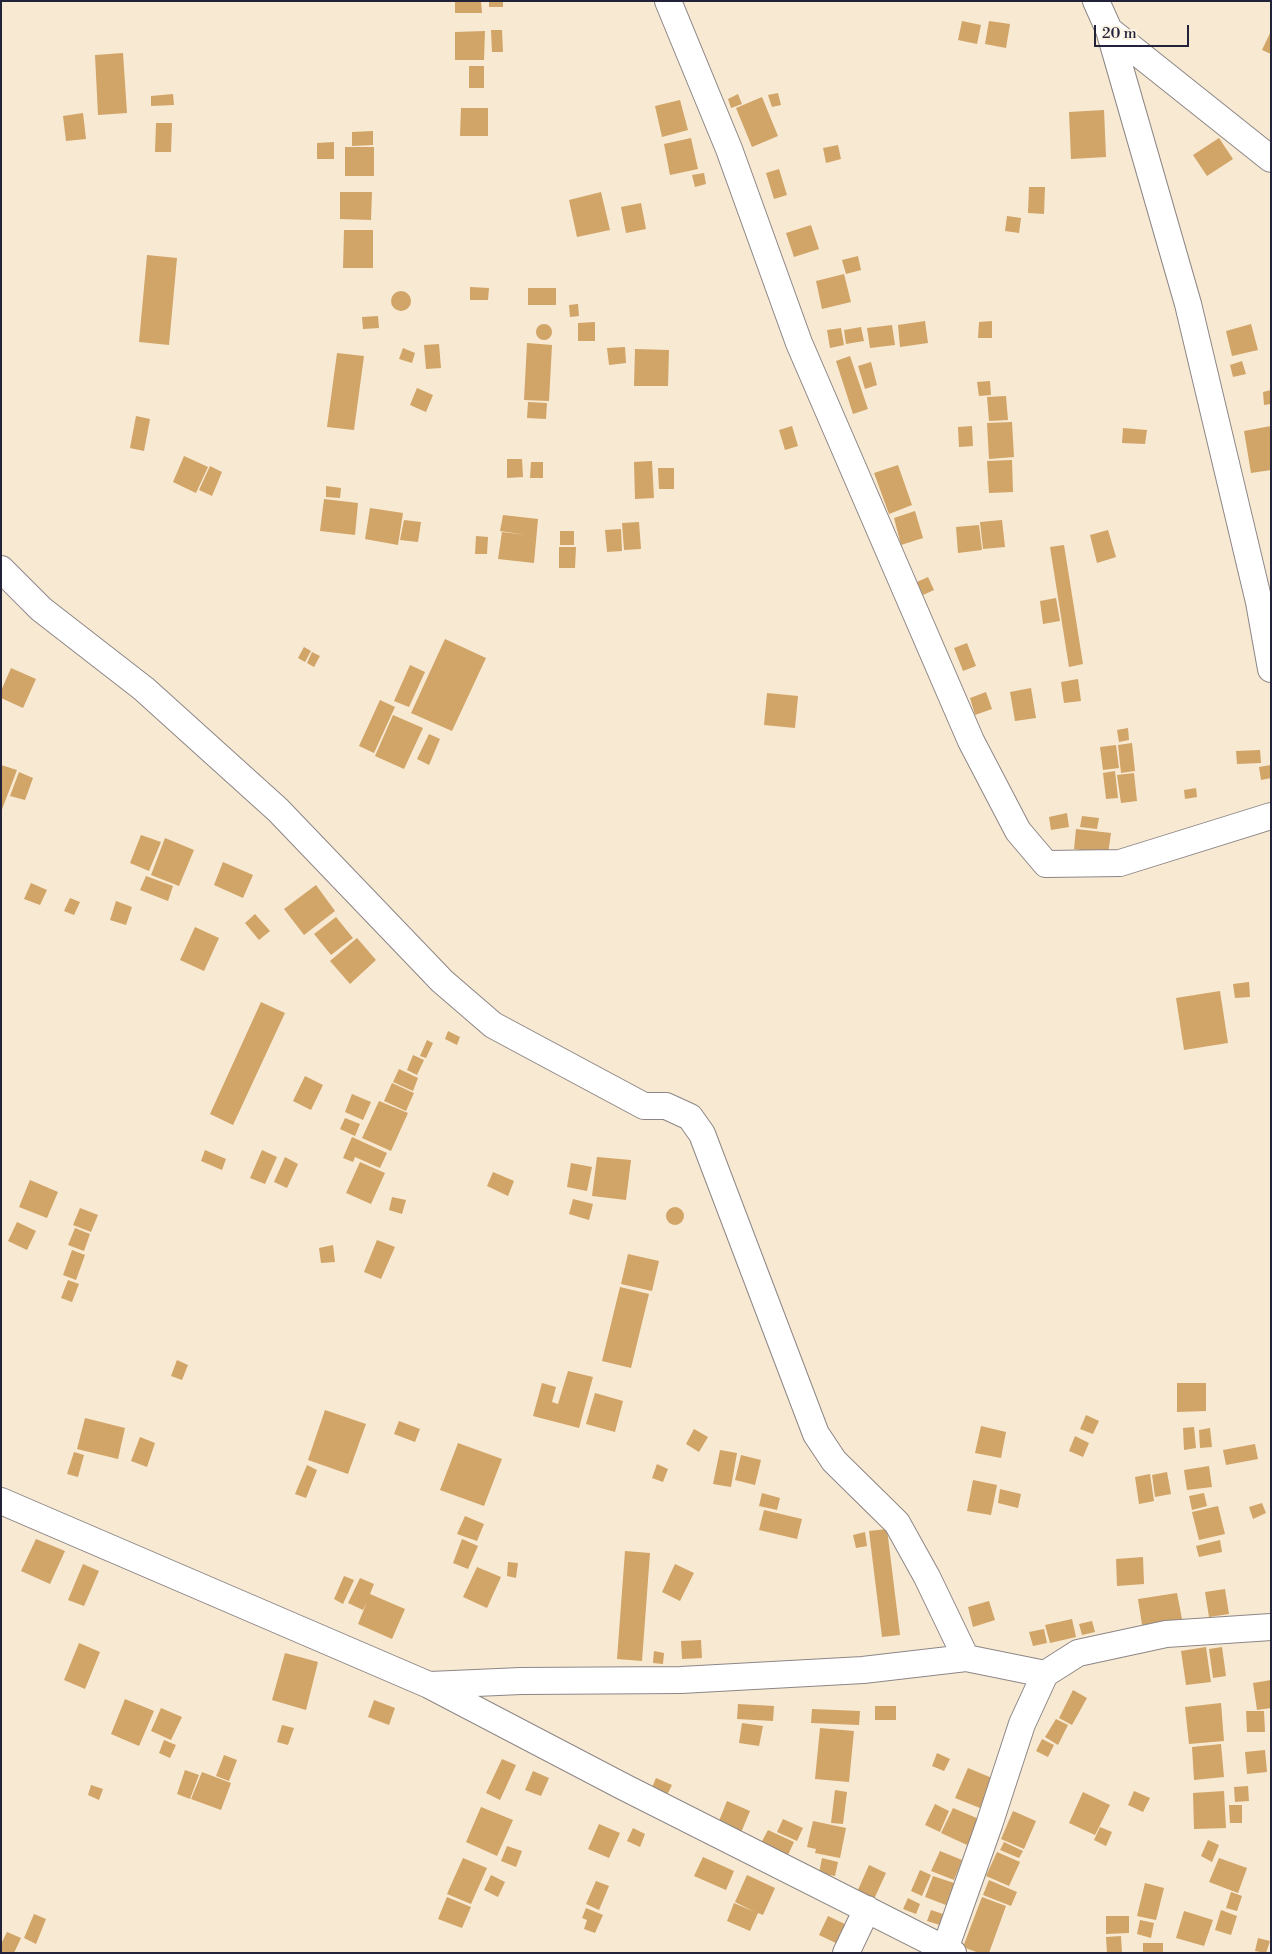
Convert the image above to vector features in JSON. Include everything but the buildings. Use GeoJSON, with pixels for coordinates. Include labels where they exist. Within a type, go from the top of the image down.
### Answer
{"type":"FeatureCollection","features":[{"type":"Feature","properties":{"kind":"street"},"geometry":{"type":"LineString","coordinates":[[668,1],[729,149],[799,342],[971,741],[1018,831],[1046,864],[1120,863],[1271,816]]}},
{"type":"Feature","properties":{"kind":"street"},"geometry":{"type":"LineString","coordinates":[[1096,1],[1109,30],[1188,304],[1259,602],[1271,669]]}},
{"type":"Feature","properties":{"kind":"street"},"geometry":{"type":"LineString","coordinates":[[1109,30],[1271,159]]}},
{"type":"Feature","properties":{"kind":"street"},"geometry":{"type":"LineString","coordinates":[[1,570],[41,609],[144,689],[278,810],[442,981],[493,1025],[644,1106],[666,1106],[690,1117],[702,1134],[816,1434],[834,1461],[897,1523],[927,1577],[966,1658]]}},
{"type":"Feature","properties":{"kind":"street"},"geometry":{"type":"LineString","coordinates":[[1,1501],[429,1685],[624,1787],[949,1951],[1022,1724],[1045,1674],[1078,1653],[1158,1636],[1271,1627]]}},
{"type":"Feature","properties":{"kind":"street"},"geometry":{"type":"LineString","coordinates":[[429,1685],[520,1681],[682,1680],[863,1670],[966,1658],[1045,1674]]}},
{"type":"Feature","properties":{"kind":"street"},"geometry":{"type":"LineString","coordinates":[[846,1953],[866,1909]]}}]}
